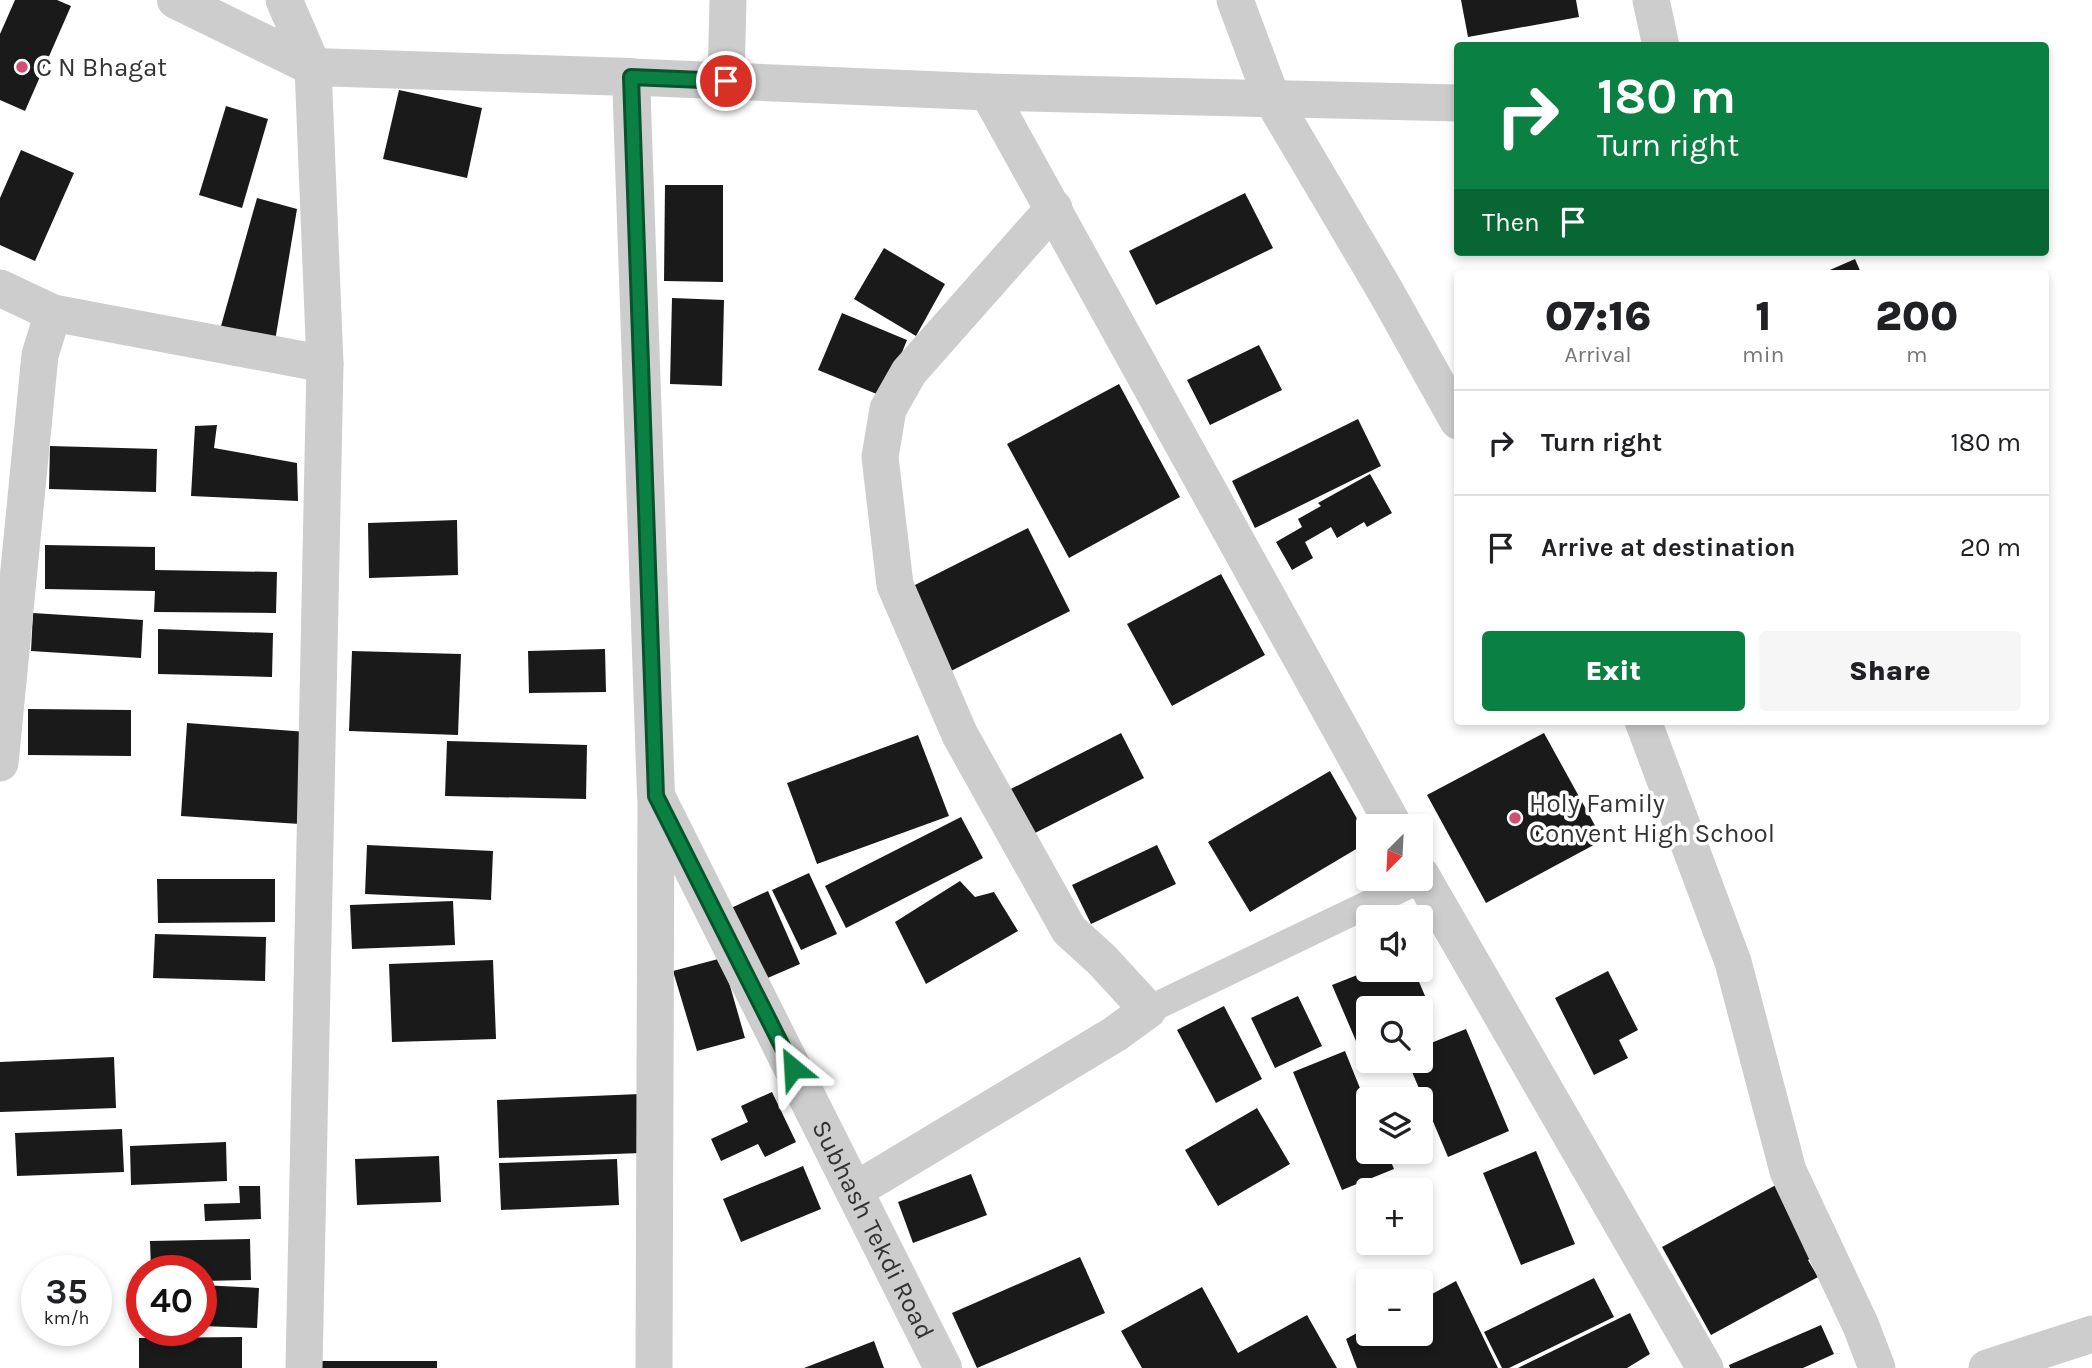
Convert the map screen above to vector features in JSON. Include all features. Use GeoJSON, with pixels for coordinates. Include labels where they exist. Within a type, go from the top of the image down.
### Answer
{"type":"FeatureCollection","features":[{"type":"Feature","properties":{"kind":"street"},"geometry":{"type":"LineString","coordinates":[[176,0],[313,67],[988,92],[1454,103]]}},
{"type":"Feature","properties":{"kind":"street"},"geometry":{"type":"LineString","coordinates":[[284,0],[313,67],[325,364],[304,1368]]}},
{"type":"Feature","properties":{"kind":"street"},"geometry":{"type":"LineString","coordinates":[[726,81],[728,0]]}},
{"type":"Feature","properties":{"kind":"street"},"geometry":{"type":"LineString","coordinates":[[1235,0],[1272,99],[1454,414]]}},
{"type":"Feature","properties":{"kind":"street"},"geometry":{"type":"LineString","coordinates":[[1651,0],[1660,42]]}},
{"type":"Feature","properties":{"kind":"street","name":"Subhash Tekdi Road"},"geometry":{"type":"LineString","coordinates":[[631,77],[656,796],[943,1368]]}},
{"type":"Feature","properties":{"kind":"street"},"geometry":{"type":"LineString","coordinates":[[988,92],[1387,814]]}},
{"type":"Feature","properties":{"kind":"street"},"geometry":{"type":"LineString","coordinates":[[1054,208],[909,373],[888,409],[880,457],[895,585],[960,735],[1069,930],[1148,1010]]}},
{"type":"Feature","properties":{"kind":"street"},"geometry":{"type":"LineString","coordinates":[[0,288],[53,313],[325,364]]}},
{"type":"Feature","properties":{"kind":"street"},"geometry":{"type":"LineString","coordinates":[[0,763],[40,355],[53,313]]}},
{"type":"Feature","properties":{"kind":"street"},"geometry":{"type":"LineString","coordinates":[[1644,725],[1733,962],[1788,1171],[1861,1326],[1877,1368]]}},
{"type":"Feature","properties":{"kind":"street"},"geometry":{"type":"LineString","coordinates":[[654,1368],[656,796]]}},
{"type":"Feature","properties":{"kind":"street"},"geometry":{"type":"LineString","coordinates":[[855,1191],[1115,1034],[1148,1010],[1391,891]]}},
{"type":"Feature","properties":{"kind":"street"},"geometry":{"type":"LineString","coordinates":[[1431,891],[1705,1368]]}},
{"type":"Feature","properties":{"kind":"street"},"geometry":{"type":"LineString","coordinates":[[1987,1368],[2092,1334]]}},
{"type":"Feature","properties":{"kind":"building","name":"C N Bhagat"},"geometry":{"type":"Polygon","coordinates":[[[15,0],[57,0],[71,6],[25,111],[0,100],[0,34],[15,0]]]}},
{"type":"Feature","properties":{"kind":"building"},"geometry":{"type":"Polygon","coordinates":[[[1461,0],[1576,0],[1579,17],[1468,37],[1461,0]]]}},
{"type":"Feature","properties":{"kind":"building"},"geometry":{"type":"Polygon","coordinates":[[[399,90],[482,108],[467,178],[383,159],[399,90]]]}},
{"type":"Feature","properties":{"kind":"building"},"geometry":{"type":"Polygon","coordinates":[[[226,106],[268,119],[242,208],[199,195],[226,106]]]}},
{"type":"Feature","properties":{"kind":"building"},"geometry":{"type":"Polygon","coordinates":[[[21,150],[74,173],[35,261],[0,245],[0,198],[21,150]]]}},
{"type":"Feature","properties":{"kind":"building"},"geometry":{"type":"Polygon","coordinates":[[[665,185],[723,185],[723,282],[664,281],[665,185]]]}},
{"type":"Feature","properties":{"kind":"building"},"geometry":{"type":"Polygon","coordinates":[[[1245,193],[1273,248],[1156,305],[1129,251],[1245,193]]]}},
{"type":"Feature","properties":{"kind":"building"},"geometry":{"type":"Polygon","coordinates":[[[257,198],[297,209],[275,341],[221,326],[257,198]]]}},
{"type":"Feature","properties":{"kind":"building"},"geometry":{"type":"Polygon","coordinates":[[[884,248],[945,284],[916,336],[854,299],[884,248]]]}},
{"type":"Feature","properties":{"kind":"building"},"geometry":{"type":"Polygon","coordinates":[[[1855,259],[1860,270],[1830,270],[1855,259]]]}},
{"type":"Feature","properties":{"kind":"building"},"geometry":{"type":"Polygon","coordinates":[[[672,298],[724,300],[722,386],[670,384],[672,298]]]}},
{"type":"Feature","properties":{"kind":"building"},"geometry":{"type":"Polygon","coordinates":[[[842,313],[907,340],[884,397],[818,370],[842,313]]]}},
{"type":"Feature","properties":{"kind":"building"},"geometry":{"type":"Polygon","coordinates":[[[1259,345],[1282,390],[1210,425],[1187,380],[1259,345]]]}},
{"type":"Feature","properties":{"kind":"building"},"geometry":{"type":"Polygon","coordinates":[[[1119,384],[1180,497],[1069,558],[1007,444],[1119,384]]]}},
{"type":"Feature","properties":{"kind":"building"},"geometry":{"type":"Polygon","coordinates":[[[1358,419],[1381,466],[1255,528],[1232,481],[1358,419]]]}},
{"type":"Feature","properties":{"kind":"building"},"geometry":{"type":"Polygon","coordinates":[[[217,425],[214,448],[297,463],[298,501],[191,496],[195,426],[217,425]]]}},
{"type":"Feature","properties":{"kind":"building"},"geometry":{"type":"Polygon","coordinates":[[[50,446],[157,449],[156,492],[49,489],[50,446]]]}},
{"type":"Feature","properties":{"kind":"building"},"geometry":{"type":"Polygon","coordinates":[[[1370,474],[1392,513],[1367,527],[1364,522],[1337,538],[1331,527],[1305,542],[1313,558],[1292,570],[1276,542],[1302,527],[1298,519],[1321,506],[1318,503],[1370,474]]]}},
{"type":"Feature","properties":{"kind":"building"},"geometry":{"type":"Polygon","coordinates":[[[457,520],[458,575],[369,578],[368,523],[457,520]]]}},
{"type":"Feature","properties":{"kind":"building"},"geometry":{"type":"Polygon","coordinates":[[[1028,528],[1070,611],[951,671],[909,588],[1028,528]]]}},
{"type":"Feature","properties":{"kind":"building"},"geometry":{"type":"Polygon","coordinates":[[[45,545],[155,547],[155,570],[277,572],[276,613],[154,612],[155,591],[45,589],[45,545]]]}},
{"type":"Feature","properties":{"kind":"building"},"geometry":{"type":"Polygon","coordinates":[[[1221,574],[1265,655],[1172,706],[1127,624],[1221,574]]]}},
{"type":"Feature","properties":{"kind":"building"},"geometry":{"type":"Polygon","coordinates":[[[33,613],[143,620],[141,658],[31,651],[33,613]]]}},
{"type":"Feature","properties":{"kind":"building"},"geometry":{"type":"Polygon","coordinates":[[[158,629],[273,633],[272,677],[158,674],[158,629]]]}},
{"type":"Feature","properties":{"kind":"building"},"geometry":{"type":"Polygon","coordinates":[[[605,649],[606,692],[529,693],[528,651],[605,649]]]}},
{"type":"Feature","properties":{"kind":"building"},"geometry":{"type":"Polygon","coordinates":[[[352,651],[461,654],[458,735],[349,731],[352,651]]]}},
{"type":"Feature","properties":{"kind":"building"},"geometry":{"type":"Polygon","coordinates":[[[28,709],[131,710],[131,756],[28,755],[28,709]]]}},
{"type":"Feature","properties":{"kind":"building"},"geometry":{"type":"Polygon","coordinates":[[[187,723],[307,732],[300,824],[181,816],[187,723]]]}},
{"type":"Feature","properties":{"kind":"building"},"geometry":{"type":"Polygon","coordinates":[[[1121,733],[1144,778],[1025,838],[1003,793],[1121,733]]]}},
{"type":"Feature","properties":{"kind":"building","name":"Holy Family Convent High School"},"geometry":{"type":"Polygon","coordinates":[[[1544,733],[1603,840],[1486,903],[1427,795],[1544,733]]]}},
{"type":"Feature","properties":{"kind":"building"},"geometry":{"type":"Polygon","coordinates":[[[918,735],[949,816],[817,864],[787,783],[918,735]]]}},
{"type":"Feature","properties":{"kind":"building"},"geometry":{"type":"Polygon","coordinates":[[[447,741],[587,745],[586,799],[445,796],[447,741]]]}},
{"type":"Feature","properties":{"kind":"building"},"geometry":{"type":"Polygon","coordinates":[[[1330,771],[1356,817],[1356,849],[1250,912],[1208,842],[1330,771]]]}},
{"type":"Feature","properties":{"kind":"building"},"geometry":{"type":"Polygon","coordinates":[[[961,817],[983,858],[846,928],[825,886],[961,817]]]}},
{"type":"Feature","properties":{"kind":"building"},"geometry":{"type":"Polygon","coordinates":[[[367,845],[493,851],[491,900],[365,894],[367,845]]]}},
{"type":"Feature","properties":{"kind":"building"},"geometry":{"type":"Polygon","coordinates":[[[1157,845],[1176,884],[1091,924],[1072,885],[1157,845]]]}},
{"type":"Feature","properties":{"kind":"building"},"geometry":{"type":"Polygon","coordinates":[[[809,873],[837,934],[801,950],[772,890],[809,873]]]}},
{"type":"Feature","properties":{"kind":"building"},"geometry":{"type":"Polygon","coordinates":[[[157,879],[275,879],[275,922],[158,923],[157,879]]]}},
{"type":"Feature","properties":{"kind":"building"},"geometry":{"type":"Polygon","coordinates":[[[960,881],[975,897],[994,892],[1018,931],[926,984],[895,922],[960,881]]]}},
{"type":"Feature","properties":{"kind":"building"},"geometry":{"type":"Polygon","coordinates":[[[768,891],[800,964],[763,980],[731,908],[768,891]]]}},
{"type":"Feature","properties":{"kind":"building"},"geometry":{"type":"Polygon","coordinates":[[[453,901],[455,945],[352,949],[350,905],[453,901]]]}},
{"type":"Feature","properties":{"kind":"building"},"geometry":{"type":"Polygon","coordinates":[[[155,934],[266,937],[265,981],[153,978],[155,934]]]}},
{"type":"Feature","properties":{"kind":"building"},"geometry":{"type":"Polygon","coordinates":[[[722,958],[745,1038],[697,1051],[673,971],[722,958]]]}},
{"type":"Feature","properties":{"kind":"building"},"geometry":{"type":"Polygon","coordinates":[[[493,960],[496,1039],[392,1042],[389,964],[493,960]]]}},
{"type":"Feature","properties":{"kind":"building"},"geometry":{"type":"Polygon","coordinates":[[[1608,971],[1638,1030],[1619,1040],[1628,1058],[1594,1075],[1555,998],[1608,971]]]}},
{"type":"Feature","properties":{"kind":"building"},"geometry":{"type":"Polygon","coordinates":[[[1356,976],[1356,982],[1419,982],[1425,996],[1356,996],[1356,1041],[1332,985],[1356,976]]]}},
{"type":"Feature","properties":{"kind":"building"},"geometry":{"type":"Polygon","coordinates":[[[1298,996],[1322,1046],[1275,1068],[1251,1018],[1298,996]]]}},
{"type":"Feature","properties":{"kind":"building"},"geometry":{"type":"Polygon","coordinates":[[[1224,1006],[1262,1079],[1216,1103],[1177,1030],[1224,1006]]]}},
{"type":"Feature","properties":{"kind":"building"},"geometry":{"type":"Polygon","coordinates":[[[1466,1029],[1509,1131],[1448,1157],[1433,1122],[1433,1087],[1418,1087],[1412,1073],[1433,1073],[1433,1042],[1466,1029]]]}},
{"type":"Feature","properties":{"kind":"building"},"geometry":{"type":"Polygon","coordinates":[[[1345,1051],[1360,1087],[1356,1087],[1356,1164],[1392,1164],[1394,1169],[1372,1178],[1356,1178],[1356,1184],[1342,1190],[1293,1072],[1345,1051]]]}},
{"type":"Feature","properties":{"kind":"building"},"geometry":{"type":"Polygon","coordinates":[[[114,1057],[116,1108],[0,1112],[0,1062],[114,1057]]]}},
{"type":"Feature","properties":{"kind":"building"},"geometry":{"type":"Polygon","coordinates":[[[772,1092],[796,1142],[765,1157],[758,1144],[721,1161],[711,1139],[748,1122],[741,1106],[772,1092]]]}},
{"type":"Feature","properties":{"kind":"building"},"geometry":{"type":"Polygon","coordinates":[[[640,1094],[642,1153],[499,1158],[497,1100],[640,1094]]]}},
{"type":"Feature","properties":{"kind":"building"},"geometry":{"type":"Polygon","coordinates":[[[1257,1108],[1290,1164],[1218,1206],[1185,1150],[1257,1108]]]}},
{"type":"Feature","properties":{"kind":"building"},"geometry":{"type":"Polygon","coordinates":[[[122,1129],[124,1172],[17,1176],[15,1133],[122,1129]]]}},
{"type":"Feature","properties":{"kind":"building"},"geometry":{"type":"Polygon","coordinates":[[[226,1142],[227,1181],[131,1185],[130,1146],[226,1142]]]}},
{"type":"Feature","properties":{"kind":"building"},"geometry":{"type":"Polygon","coordinates":[[[1536,1151],[1575,1244],[1521,1265],[1483,1173],[1536,1151]]]}},
{"type":"Feature","properties":{"kind":"building"},"geometry":{"type":"Polygon","coordinates":[[[439,1156],[441,1202],[357,1205],[355,1159],[439,1156]]]}},
{"type":"Feature","properties":{"kind":"building"},"geometry":{"type":"Polygon","coordinates":[[[617,1159],[619,1205],[501,1210],[499,1163],[617,1159]]]}},
{"type":"Feature","properties":{"kind":"building"},"geometry":{"type":"Polygon","coordinates":[[[803,1166],[821,1209],[741,1242],[723,1199],[803,1166]]]}},
{"type":"Feature","properties":{"kind":"building"},"geometry":{"type":"Polygon","coordinates":[[[971,1174],[987,1215],[913,1243],[898,1202],[971,1174]]]}},
{"type":"Feature","properties":{"kind":"building"},"geometry":{"type":"Polygon","coordinates":[[[1783,1181],[1822,1252],[1808,1260],[1818,1277],[1711,1335],[1662,1247],[1783,1181]]]}},
{"type":"Feature","properties":{"kind":"building"},"geometry":{"type":"Polygon","coordinates":[[[239,1186],[260,1186],[261,1219],[205,1221],[204,1204],[240,1203],[239,1186]]]}},
{"type":"Feature","properties":{"kind":"building"},"geometry":{"type":"Polygon","coordinates":[[[250,1239],[251,1280],[217,1281],[217,1255],[150,1255],[150,1241],[250,1239]]]}},
{"type":"Feature","properties":{"kind":"building"},"geometry":{"type":"Polygon","coordinates":[[[1080,1257],[1105,1313],[977,1368],[952,1313],[1080,1257]]]}},
{"type":"Feature","properties":{"kind":"building"},"geometry":{"type":"Polygon","coordinates":[[[1594,1278],[1614,1317],[1509,1368],[1502,1368],[1484,1332],[1594,1278]]]}},
{"type":"Feature","properties":{"kind":"building"},"geometry":{"type":"Polygon","coordinates":[[[1456,1281],[1498,1368],[1357,1368],[1346,1339],[1356,1334],[1356,1346],[1433,1346],[1433,1293],[1456,1281]]]}},
{"type":"Feature","properties":{"kind":"building"},"geometry":{"type":"Polygon","coordinates":[[[217,1286],[259,1288],[257,1328],[217,1327],[217,1286]]]}},
{"type":"Feature","properties":{"kind":"building"},"geometry":{"type":"Polygon","coordinates":[[[1202,1287],[1238,1353],[1307,1315],[1337,1368],[1142,1368],[1121,1331],[1202,1287]]]}},
{"type":"Feature","properties":{"kind":"building"},"geometry":{"type":"Polygon","coordinates":[[[1630,1313],[1650,1354],[1627,1368],[1518,1368],[1630,1313]]]}},
{"type":"Feature","properties":{"kind":"building"},"geometry":{"type":"Polygon","coordinates":[[[1821,1325],[1834,1354],[1803,1368],[1730,1368],[1729,1365],[1821,1325]]]}},
{"type":"Feature","properties":{"kind":"building"},"geometry":{"type":"Polygon","coordinates":[[[217,1337],[242,1337],[242,1368],[139,1368],[139,1346],[217,1346],[217,1337]]]}},
{"type":"Feature","properties":{"kind":"building"},"geometry":{"type":"Polygon","coordinates":[[[874,1341],[884,1368],[804,1368],[874,1341]]]}},
{"type":"Feature","properties":{"kind":"building"},"geometry":{"type":"Polygon","coordinates":[[[319,1361],[437,1361],[437,1368],[319,1368],[319,1361]]]}},
{"type":"Feature","properties":{"kind":"place","name":"C N Bhagat"},"geometry":{"type":"Point","coordinates":[22,67]}},
{"type":"Feature","properties":{"kind":"place","name":"Holy Family Convent High School"},"geometry":{"type":"Point","coordinates":[1515,818]}},
{"type":"Feature","properties":{"kind":"route"},"geometry":{"type":"LineString","coordinates":[[726,81],[631,77],[656,796],[793,1068]]}}]}
